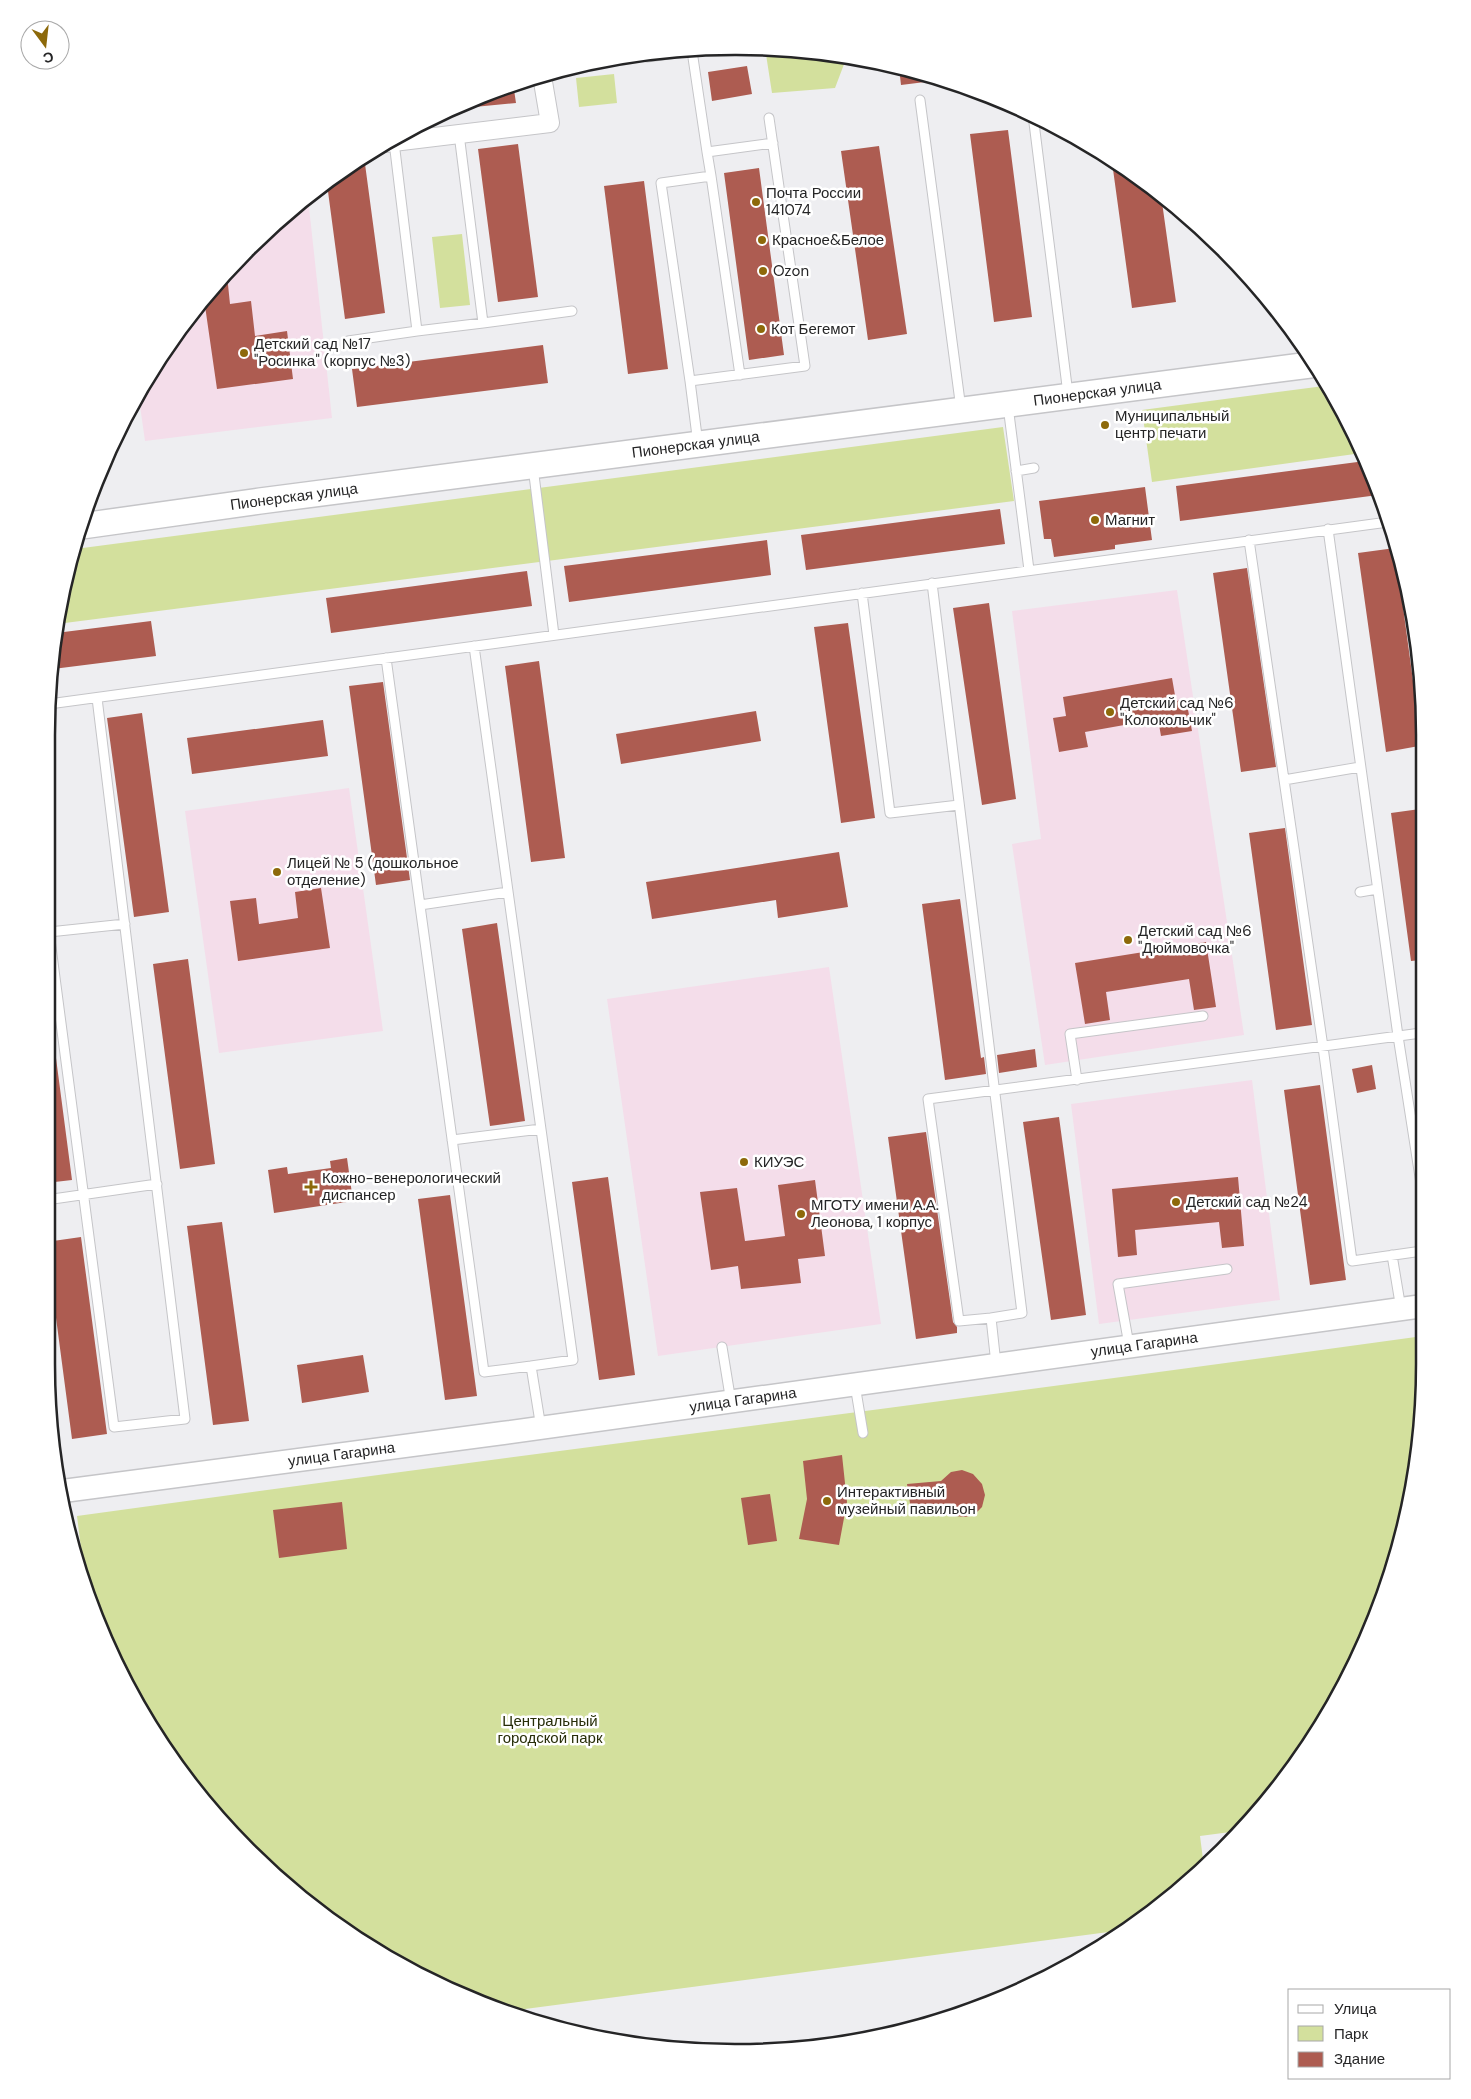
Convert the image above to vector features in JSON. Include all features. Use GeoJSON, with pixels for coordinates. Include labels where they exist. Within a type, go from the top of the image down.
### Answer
{"type":"FeatureCollection","features":[{"type":"Feature","properties":{"kind":"main road","name":"Пионерская улица"},"geometry":{"type":"LineString","coordinates":[[89,525],[255,501],[1306,365]]}},
{"type":"Feature","properties":{"kind":"street"},"geometry":{"type":"LineString","coordinates":[[406,140],[550,123],[543,83]]}},
{"type":"Feature","properties":{"kind":"street","name":"улица Гагарина"},"geometry":{"type":"LineString","coordinates":[[67,1491],[996,1366],[1412,1307]]}},
{"type":"Feature","properties":{"kind":"lane"},"geometry":{"type":"LineString","coordinates":[[693,56],[740,375]]}},
{"type":"Feature","properties":{"kind":"lane"},"geometry":{"type":"LineString","coordinates":[[920,100],[961,409]]}},
{"type":"Feature","properties":{"kind":"lane"},"geometry":{"type":"LineString","coordinates":[[690,381],[805,366],[769,118]]}},
{"type":"Feature","properties":{"kind":"lane"},"geometry":{"type":"LineString","coordinates":[[1034,124],[1068,397]]}},
{"type":"Feature","properties":{"kind":"lane"},"geometry":{"type":"LineString","coordinates":[[460,134],[483,323]]}},
{"type":"Feature","properties":{"kind":"lane"},"geometry":{"type":"LineString","coordinates":[[707,152],[773,143]]}},
{"type":"Feature","properties":{"kind":"lane"},"geometry":{"type":"LineString","coordinates":[[390,149],[417,331]]}},
{"type":"Feature","properties":{"kind":"lane"},"geometry":{"type":"LineString","coordinates":[[698,444],[661,183],[711,176]]}},
{"type":"Feature","properties":{"kind":"lane"},"geometry":{"type":"LineString","coordinates":[[348,341],[572,311]]}},
{"type":"Feature","properties":{"kind":"lane"},"geometry":{"type":"LineString","coordinates":[[1008,404],[1029,570]]}},
{"type":"Feature","properties":{"kind":"lane"},"geometry":{"type":"LineString","coordinates":[[533,466],[554,635]]}},
{"type":"Feature","properties":{"kind":"lane"},"geometry":{"type":"LineString","coordinates":[[1016,471],[1034,468]]}},
{"type":"Feature","properties":{"kind":"lane"},"geometry":{"type":"LineString","coordinates":[[56,703],[1382,523]]}},
{"type":"Feature","properties":{"kind":"lane"},"geometry":{"type":"LineString","coordinates":[[1328,529],[1377,889],[1416,1152]]}},
{"type":"Feature","properties":{"kind":"lane"},"geometry":{"type":"LineString","coordinates":[[1249,540],[1323,1047],[1352,1261],[1416,1252]]}},
{"type":"Feature","properties":{"kind":"lane"},"geometry":{"type":"LineString","coordinates":[[932,583],[994,1090],[1022,1313],[959,1321],[928,1098],[994,1090],[1077,1080],[1416,1034]]}},
{"type":"Feature","properties":{"kind":"lane"},"geometry":{"type":"LineString","coordinates":[[862,593],[890,813],[959,804]]}},
{"type":"Feature","properties":{"kind":"lane"},"geometry":{"type":"LineString","coordinates":[[386,658],[484,1372],[531,1366],[572,1360],[474,646]]}},
{"type":"Feature","properties":{"kind":"lane"},"geometry":{"type":"LineString","coordinates":[[55,978],[114,1427],[185,1419],[97,698]]}},
{"type":"Feature","properties":{"kind":"lane"},"geometry":{"type":"LineString","coordinates":[[1284,780],[1360,767]]}},
{"type":"Feature","properties":{"kind":"lane"},"geometry":{"type":"LineString","coordinates":[[1360,892],[1377,889]]}},
{"type":"Feature","properties":{"kind":"lane"},"geometry":{"type":"LineString","coordinates":[[420,904],[508,892]]}},
{"type":"Feature","properties":{"kind":"lane"},"geometry":{"type":"LineString","coordinates":[[55,931],[124,924]]}},
{"type":"Feature","properties":{"kind":"lane"},"geometry":{"type":"LineString","coordinates":[[1077,1080],[1070,1034],[1203,1016]]}},
{"type":"Feature","properties":{"kind":"lane"},"geometry":{"type":"LineString","coordinates":[[452,1140],[541,1129]]}},
{"type":"Feature","properties":{"kind":"lane"},"geometry":{"type":"LineString","coordinates":[[55,1199],[156,1184]]}},
{"type":"Feature","properties":{"kind":"lane"},"geometry":{"type":"LineString","coordinates":[[1392,1255],[1412,1307]]}},
{"type":"Feature","properties":{"kind":"lane"},"geometry":{"type":"LineString","coordinates":[[1129,1346],[1118,1284],[1227,1269]]}},
{"type":"Feature","properties":{"kind":"lane"},"geometry":{"type":"LineString","coordinates":[[991,1318],[996,1366]]}},
{"type":"Feature","properties":{"kind":"lane"},"geometry":{"type":"LineString","coordinates":[[722,1347],[731,1402]]}},
{"type":"Feature","properties":{"kind":"lane"},"geometry":{"type":"LineString","coordinates":[[531,1366],[541,1428]]}},
{"type":"Feature","properties":{"kind":"lane"},"geometry":{"type":"LineString","coordinates":[[855,1385],[863,1434]]}},
{"type":"Feature","properties":{"kind":"shaded area","name":"Детский сад №17 \"Росинка\" (корпус №3)"},"geometry":{"type":"Polygon","coordinates":[[[309,206],[332,418],[145,441],[140,406],[170,357],[196,321],[254,254],[309,206]]]}},
{"type":"Feature","properties":{"kind":"shaded area"},"geometry":{"type":"Polygon","coordinates":[[[1177,590],[1244,1035],[1045,1065],[1012,844],[1041,839],[1012,611],[1177,590]]]}},
{"type":"Feature","properties":{"kind":"shaded area","name":"Лицей № 5 (дошкольное отделение)"},"geometry":{"type":"Polygon","coordinates":[[[349,788],[383,1031],[219,1053],[185,811],[349,788]]]}},
{"type":"Feature","properties":{"kind":"shaded area","name":"КИУЭС"},"geometry":{"type":"Polygon","coordinates":[[[829,967],[881,1324],[658,1356],[607,999],[829,967]]]}},
{"type":"Feature","properties":{"kind":"shaded area","name":"Детский сад №24"},"geometry":{"type":"Polygon","coordinates":[[[1252,1080],[1280,1300],[1099,1324],[1071,1104],[1252,1080]]]}},
{"type":"Feature","properties":{"kind":"green space"},"geometry":{"type":"Polygon","coordinates":[[[766,56],[844,64],[835,88],[772,93],[766,56]]]}},
{"type":"Feature","properties":{"kind":"green space"},"geometry":{"type":"Polygon","coordinates":[[[614,74],[617,103],[579,107],[576,78],[614,74]]]}},
{"type":"Feature","properties":{"kind":"green space"},"geometry":{"type":"Polygon","coordinates":[[[462,234],[470,305],[440,308],[432,237],[462,234]]]}},
{"type":"Feature","properties":{"kind":"green space"},"geometry":{"type":"Polygon","coordinates":[[[1320,387],[1355,454],[1152,482],[1142,410],[1320,387]]]}},
{"type":"Feature","properties":{"kind":"green space"},"geometry":{"type":"Polygon","coordinates":[[[1003,427],[1014,501],[65,623],[81,548],[1003,427]]]}},
{"type":"Feature","properties":{"kind":"green space","name":"Центральный городской парк"},"geometry":{"type":"Polygon","coordinates":[[[1416,1337],[1415,1408],[1403,1496],[1393,1540],[1380,1582],[1346,1664],[1325,1704],[1301,1742],[1247,1812],[1229,1832],[1200,1836],[1203,1858],[1150,1903],[1109,1932],[522,2009],[517,2008],[435,1974],[395,1953],[321,1903],[254,1845],[196,1778],[146,1704],[107,1624],[81,1551],[77,1516],[1416,1337]]]}},
{"type":"Feature","properties":{"kind":"building"},"geometry":{"type":"Polygon","coordinates":[[[747,66],[752,94],[712,101],[708,72],[747,66]]]}},
{"type":"Feature","properties":{"kind":"building"},"geometry":{"type":"Polygon","coordinates":[[[900,75],[925,82],[901,85],[900,75]]]}},
{"type":"Feature","properties":{"kind":"building"},"geometry":{"type":"Polygon","coordinates":[[[514,92],[516,103],[475,107],[514,92]]]}},
{"type":"Feature","properties":{"kind":"building"},"geometry":{"type":"Polygon","coordinates":[[[1008,130],[1032,317],[994,322],[970,134],[1008,130]]]}},
{"type":"Feature","properties":{"kind":"building"},"geometry":{"type":"Polygon","coordinates":[[[518,144],[538,297],[498,302],[478,149],[518,144]]]}},
{"type":"Feature","properties":{"kind":"building"},"geometry":{"type":"Polygon","coordinates":[[[879,146],[907,334],[868,340],[841,151],[879,146]]]}},
{"type":"Feature","properties":{"kind":"building"},"geometry":{"type":"Polygon","coordinates":[[[365,165],[385,313],[345,319],[328,191],[365,165]]]}},
{"type":"Feature","properties":{"kind":"building"},"geometry":{"type":"Polygon","coordinates":[[[759,168],[784,355],[749,360],[724,173],[759,168]]]}},
{"type":"Feature","properties":{"kind":"building"},"geometry":{"type":"Polygon","coordinates":[[[1113,169],[1163,206],[1176,302],[1132,308],[1113,169]]]}},
{"type":"Feature","properties":{"kind":"building"},"geometry":{"type":"Polygon","coordinates":[[[644,181],[668,369],[628,374],[604,186],[644,181]]]}},
{"type":"Feature","properties":{"kind":"building"},"geometry":{"type":"Polygon","coordinates":[[[228,283],[230,304],[251,301],[255,336],[287,331],[293,379],[217,389],[206,309],[228,283]]]}},
{"type":"Feature","properties":{"kind":"building"},"geometry":{"type":"Polygon","coordinates":[[[543,345],[548,383],[357,407],[352,369],[543,345]]]}},
{"type":"Feature","properties":{"kind":"building"},"geometry":{"type":"Polygon","coordinates":[[[1358,462],[1372,496],[1180,521],[1176,486],[1358,462]]]}},
{"type":"Feature","properties":{"kind":"building","name":"Магнит"},"geometry":{"type":"Polygon","coordinates":[[[1145,487],[1152,540],[1115,545],[1115,549],[1054,557],[1051,539],[1044,539],[1039,501],[1145,487]]]}},
{"type":"Feature","properties":{"kind":"building"},"geometry":{"type":"Polygon","coordinates":[[[1000,509],[1005,544],[806,570],[801,535],[1000,509]]]}},
{"type":"Feature","properties":{"kind":"building"},"geometry":{"type":"Polygon","coordinates":[[[767,540],[771,575],[569,602],[564,566],[767,540]]]}},
{"type":"Feature","properties":{"kind":"building"},"geometry":{"type":"Polygon","coordinates":[[[1390,549],[1393,559],[1402,597],[1415,696],[1416,747],[1386,752],[1358,553],[1390,549]]]}},
{"type":"Feature","properties":{"kind":"building"},"geometry":{"type":"Polygon","coordinates":[[[1247,568],[1276,767],[1241,772],[1213,573],[1247,568]]]}},
{"type":"Feature","properties":{"kind":"building"},"geometry":{"type":"Polygon","coordinates":[[[527,571],[532,606],[331,633],[326,598],[527,571]]]}},
{"type":"Feature","properties":{"kind":"building"},"geometry":{"type":"Polygon","coordinates":[[[989,603],[1016,799],[982,805],[953,608],[989,603]]]}},
{"type":"Feature","properties":{"kind":"building"},"geometry":{"type":"Polygon","coordinates":[[[151,621],[156,656],[59,668],[63,632],[151,621]]]}},
{"type":"Feature","properties":{"kind":"building"},"geometry":{"type":"Polygon","coordinates":[[[848,623],[875,818],[841,823],[814,627],[848,623]]]}},
{"type":"Feature","properties":{"kind":"building"},"geometry":{"type":"Polygon","coordinates":[[[539,661],[565,858],[531,862],[505,666],[539,661]]]}},
{"type":"Feature","properties":{"kind":"building"},"geometry":{"type":"Polygon","coordinates":[[[1172,678],[1176,701],[1186,699],[1192,731],[1161,736],[1158,719],[1085,732],[1088,747],[1059,752],[1053,718],[1066,716],[1063,697],[1172,678]]]}},
{"type":"Feature","properties":{"kind":"building"},"geometry":{"type":"Polygon","coordinates":[[[383,682],[410,880],[376,885],[349,686],[383,682]]]}},
{"type":"Feature","properties":{"kind":"building"},"geometry":{"type":"Polygon","coordinates":[[[756,711],[761,741],[621,764],[616,734],[756,711]]]}},
{"type":"Feature","properties":{"kind":"building"},"geometry":{"type":"Polygon","coordinates":[[[142,713],[169,912],[134,917],[107,718],[142,713]]]}},
{"type":"Feature","properties":{"kind":"building"},"geometry":{"type":"Polygon","coordinates":[[[323,720],[328,756],[192,774],[187,738],[323,720]]]}},
{"type":"Feature","properties":{"kind":"building"},"geometry":{"type":"Polygon","coordinates":[[[1416,810],[1416,960],[1411,961],[1391,813],[1416,810]]]}},
{"type":"Feature","properties":{"kind":"building"},"geometry":{"type":"Polygon","coordinates":[[[1285,828],[1312,1025],[1276,1030],[1249,833],[1285,828]]]}},
{"type":"Feature","properties":{"kind":"building"},"geometry":{"type":"Polygon","coordinates":[[[839,852],[848,907],[778,918],[776,900],[652,919],[646,882],[839,852]]]}},
{"type":"Feature","properties":{"kind":"building"},"geometry":{"type":"Polygon","coordinates":[[[321,888],[330,948],[238,961],[230,901],[256,898],[259,924],[298,918],[295,892],[321,888]]]}},
{"type":"Feature","properties":{"kind":"building"},"geometry":{"type":"Polygon","coordinates":[[[960,899],[981,1058],[984,1057],[986,1074],[945,1080],[922,904],[960,899]]]}},
{"type":"Feature","properties":{"kind":"building"},"geometry":{"type":"Polygon","coordinates":[[[497,923],[525,1121],[490,1126],[462,929],[497,923]]]}},
{"type":"Feature","properties":{"kind":"building"},"geometry":{"type":"Polygon","coordinates":[[[1206,942],[1216,1007],[1194,1010],[1189,979],[1106,992],[1110,1020],[1085,1024],[1075,963],[1206,942]]]}},
{"type":"Feature","properties":{"kind":"building"},"geometry":{"type":"Polygon","coordinates":[[[188,959],[215,1164],[180,1169],[153,964],[188,959]]]}},
{"type":"Feature","properties":{"kind":"building"},"geometry":{"type":"Polygon","coordinates":[[[1035,1049],[1037,1067],[999,1073],[997,1055],[1035,1049]]]}},
{"type":"Feature","properties":{"kind":"building"},"geometry":{"type":"Polygon","coordinates":[[[55,1058],[72,1180],[55,1182],[55,1058]]]}},
{"type":"Feature","properties":{"kind":"building"},"geometry":{"type":"Polygon","coordinates":[[[1372,1065],[1376,1089],[1357,1093],[1352,1069],[1372,1065]]]}},
{"type":"Feature","properties":{"kind":"building"},"geometry":{"type":"Polygon","coordinates":[[[1320,1085],[1346,1280],[1310,1285],[1284,1090],[1320,1085]]]}},
{"type":"Feature","properties":{"kind":"building"},"geometry":{"type":"Polygon","coordinates":[[[1059,1117],[1086,1315],[1051,1320],[1023,1122],[1059,1117]]]}},
{"type":"Feature","properties":{"kind":"building"},"geometry":{"type":"Polygon","coordinates":[[[926,1132],[953,1322],[957,1327],[957,1333],[916,1339],[888,1137],[926,1132]]]}},
{"type":"Feature","properties":{"kind":"building","name":"Кожно-венерологический диспансер"},"geometry":{"type":"Polygon","coordinates":[[[347,1158],[353,1201],[274,1213],[268,1170],[287,1167],[288,1174],[331,1168],[330,1161],[347,1158]]]}},
{"type":"Feature","properties":{"kind":"building"},"geometry":{"type":"Polygon","coordinates":[[[608,1177],[635,1375],[599,1380],[572,1182],[608,1177]]]}},
{"type":"Feature","properties":{"kind":"building"},"geometry":{"type":"Polygon","coordinates":[[[1238,1177],[1244,1246],[1222,1248],[1219,1222],[1135,1230],[1137,1255],[1118,1257],[1112,1189],[1238,1177]]]}},
{"type":"Feature","properties":{"kind":"building","name":"МГОТУ имени А.А. Леонова, 1 корпус"},"geometry":{"type":"Polygon","coordinates":[[[815,1180],[825,1256],[798,1259],[801,1283],[741,1289],[738,1266],[711,1270],[700,1192],[737,1188],[745,1241],[785,1236],[778,1185],[815,1180]]]}},
{"type":"Feature","properties":{"kind":"building"},"geometry":{"type":"Polygon","coordinates":[[[450,1195],[477,1396],[445,1400],[418,1199],[450,1195]]]}},
{"type":"Feature","properties":{"kind":"building"},"geometry":{"type":"Polygon","coordinates":[[[222,1222],[249,1421],[213,1425],[187,1226],[222,1222]]]}},
{"type":"Feature","properties":{"kind":"building"},"geometry":{"type":"Polygon","coordinates":[[[81,1237],[107,1434],[72,1439],[55,1310],[55,1241],[81,1237]]]}},
{"type":"Feature","properties":{"kind":"building"},"geometry":{"type":"Polygon","coordinates":[[[363,1355],[369,1392],[302,1403],[297,1365],[363,1355]]]}},
{"type":"Feature","properties":{"kind":"building","name":"Интерактивный музейный павильон"},"geometry":{"type":"Polygon","coordinates":[[[842,1455],[847,1502],[839,1545],[799,1539],[807,1499],[803,1461],[842,1455]]]}},
{"type":"Feature","properties":{"kind":"building"},"geometry":{"type":"Polygon","coordinates":[[[962,1470],[973,1474],[982,1484],[985,1495],[982,1507],[974,1515],[965,1517],[946,1512],[912,1516],[907,1484],[941,1481],[951,1472],[962,1470]]]}},
{"type":"Feature","properties":{"kind":"building"},"geometry":{"type":"Polygon","coordinates":[[[770,1494],[777,1541],[748,1545],[741,1498],[770,1494]]]}},
{"type":"Feature","properties":{"kind":"building"},"geometry":{"type":"Polygon","coordinates":[[[342,1502],[347,1549],[279,1558],[273,1510],[342,1502]]]}},
{"type":"Feature","properties":{"kind":"place","name":"Почта России 141074"},"geometry":{"type":"Point","coordinates":[756,202]}},
{"type":"Feature","properties":{"kind":"place","name":"Красное&Белое"},"geometry":{"type":"Point","coordinates":[762,240]}},
{"type":"Feature","properties":{"kind":"place","name":"Ozon"},"geometry":{"type":"Point","coordinates":[763,271]}},
{"type":"Feature","properties":{"kind":"place","name":"Кот Бегемот"},"geometry":{"type":"Point","coordinates":[761,329]}},
{"type":"Feature","properties":{"kind":"place","name":"Детский сад №17 \"Росинка\" (корпус №3)"},"geometry":{"type":"Point","coordinates":[244,353]}},
{"type":"Feature","properties":{"kind":"place","name":"Муниципальный центр печати"},"geometry":{"type":"Point","coordinates":[1105,425]}},
{"type":"Feature","properties":{"kind":"place","name":"Магнит"},"geometry":{"type":"Point","coordinates":[1095,520]}},
{"type":"Feature","properties":{"kind":"place","name":"Детский сад №6 \"Колокольчик\""},"geometry":{"type":"Point","coordinates":[1110,712]}},
{"type":"Feature","properties":{"kind":"place","name":"Лицей № 5 (дошкольное отделение)"},"geometry":{"type":"Point","coordinates":[277,872]}},
{"type":"Feature","properties":{"kind":"place","name":"Детский сад №6 \"Дюймовочка\""},"geometry":{"type":"Point","coordinates":[1128,940]}},
{"type":"Feature","properties":{"kind":"place","name":"КИУЭС"},"geometry":{"type":"Point","coordinates":[744,1162]}},
{"type":"Feature","properties":{"kind":"place","name":"Кожно-венерологический диспансер"},"geometry":{"type":"Point","coordinates":[311,1187]}},
{"type":"Feature","properties":{"kind":"place","name":"Детский сад №24"},"geometry":{"type":"Point","coordinates":[1176,1202]}},
{"type":"Feature","properties":{"kind":"place","name":"МГОТУ имени А.А. Леонова, 1 корпус"},"geometry":{"type":"Point","coordinates":[801,1214]}},
{"type":"Feature","properties":{"kind":"place","name":"Интерактивный музейный павильон"},"geometry":{"type":"Point","coordinates":[827,1501]}}]}
